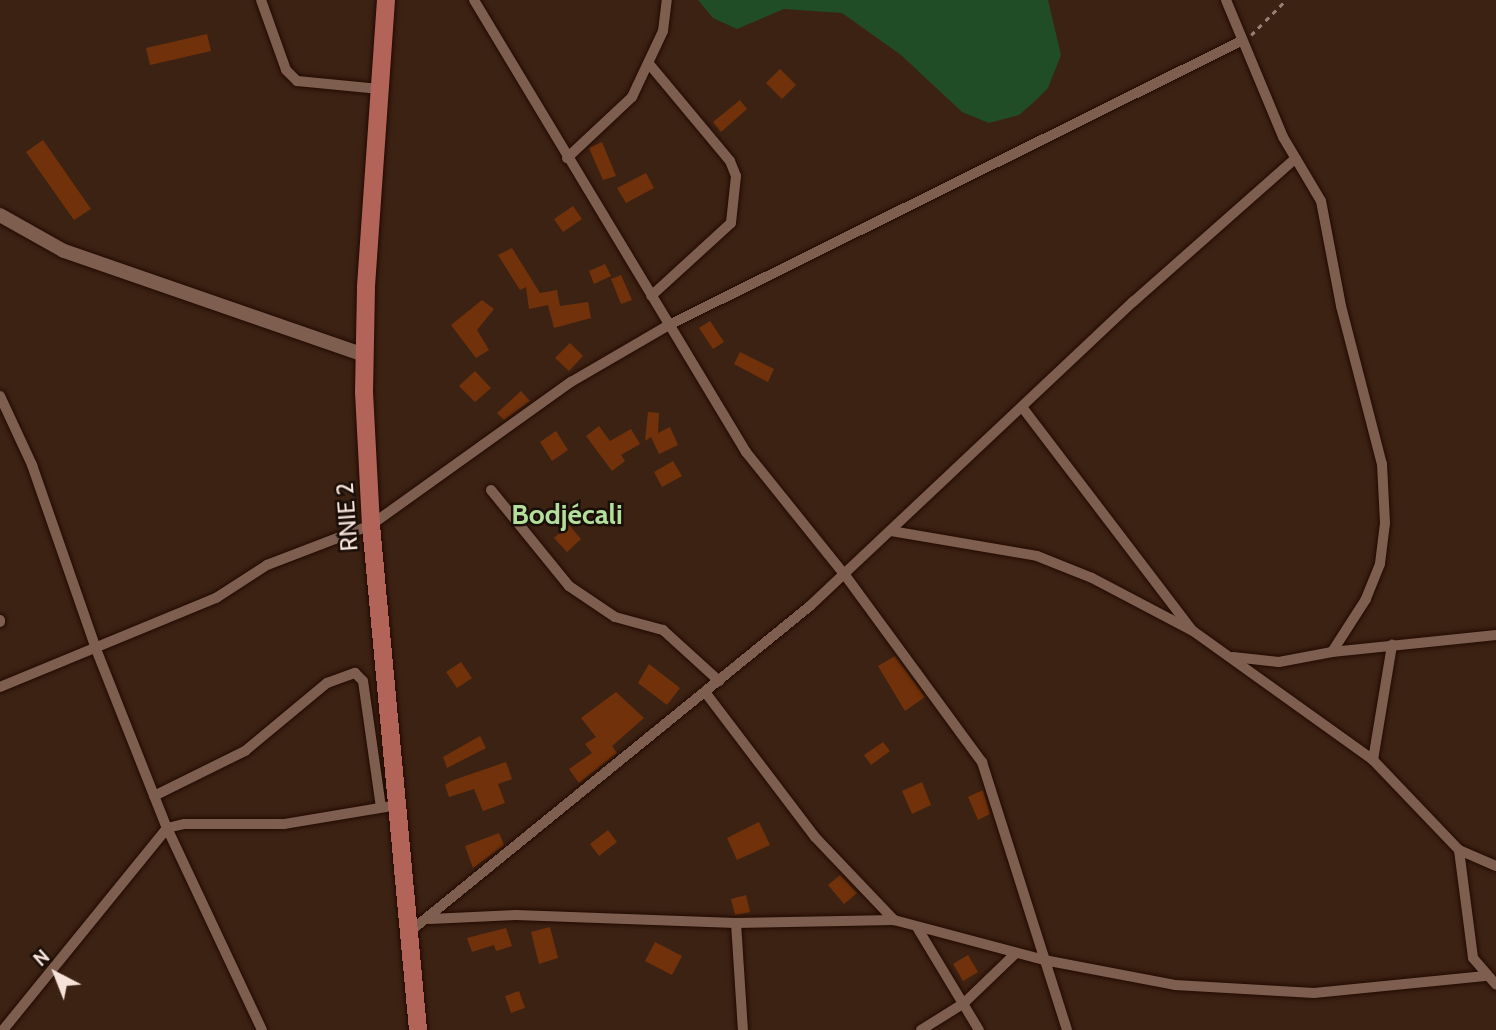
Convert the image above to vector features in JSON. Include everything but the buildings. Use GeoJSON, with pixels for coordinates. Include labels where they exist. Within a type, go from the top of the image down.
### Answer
{"type":"FeatureCollection","features":[{"type":"Feature","properties":{"kind":"main road","name":"RNIE 2"},"geometry":{"type":"LineString","coordinates":[[386,0],[364,355],[371,525],[389,806],[408,933],[418,1030]]}},
{"type":"Feature","properties":{"kind":"street"},"geometry":{"type":"LineString","coordinates":[[261,0],[286,70],[298,81],[311,86],[380,89]]}},
{"type":"Feature","properties":{"kind":"street"},"geometry":{"type":"LineString","coordinates":[[474,0],[746,452],[845,575],[982,762],[1067,1030]]}},
{"type":"Feature","properties":{"kind":"street"},"geometry":{"type":"LineString","coordinates":[[567,158],[632,97],[650,65],[663,32],[667,0]]}},
{"type":"Feature","properties":{"kind":"street"},"geometry":{"type":"LineString","coordinates":[[1226,0],[1239,42],[1296,158],[1321,201],[1384,484],[1380,564],[1366,599],[1332,652]]}},
{"type":"Feature","properties":{"kind":"street"},"geometry":{"type":"LineString","coordinates":[[0,687],[216,598],[267,565],[371,525],[571,382],[669,325],[1239,42]]}},
{"type":"Feature","properties":{"kind":"street"},"geometry":{"type":"LineString","coordinates":[[650,65],[730,161],[736,176],[731,223],[651,296]]}},
{"type":"Feature","properties":{"kind":"street"},"geometry":{"type":"LineString","coordinates":[[408,933],[430,919],[845,575],[1022,407],[1296,158]]}},
{"type":"Feature","properties":{"kind":"street"},"geometry":{"type":"LineString","coordinates":[[0,215],[64,251],[364,355]]}},
{"type":"Feature","properties":{"kind":"street"},"geometry":{"type":"LineString","coordinates":[[0,396],[32,465],[96,649],[167,828],[262,1030]]}},
{"type":"Feature","properties":{"kind":"street"},"geometry":{"type":"LineString","coordinates":[[1022,407],[1193,631]]}},
{"type":"Feature","properties":{"kind":"street"},"geometry":{"type":"LineString","coordinates":[[491,490],[569,586],[615,617],[663,630],[719,681]]}},
{"type":"Feature","properties":{"kind":"street"},"geometry":{"type":"LineString","coordinates":[[891,531],[1037,556],[1092,578],[1193,631],[1233,657],[1373,760],[1459,850],[1496,866]]}},
{"type":"Feature","properties":{"kind":"street"},"geometry":{"type":"LineString","coordinates":[[1233,657],[1279,662],[1332,652],[1496,635]]}},
{"type":"Feature","properties":{"kind":"street"},"geometry":{"type":"LineString","coordinates":[[1373,760],[1392,645]]}},
{"type":"Feature","properties":{"kind":"street"},"geometry":{"type":"LineString","coordinates":[[3,1030],[167,828],[193,823],[284,824],[389,806],[363,681],[355,673],[327,683],[245,751],[154,796]]}},
{"type":"Feature","properties":{"kind":"street"},"geometry":{"type":"LineString","coordinates":[[705,692],[815,837],[894,920]]}},
{"type":"Feature","properties":{"kind":"street"},"geometry":{"type":"LineString","coordinates":[[1459,850],[1469,940],[1485,976],[1496,984]]}},
{"type":"Feature","properties":{"kind":"street"},"geometry":{"type":"LineString","coordinates":[[430,919],[516,915],[736,923],[894,920],[918,929],[1044,960],[1175,985],[1314,993],[1485,976]]}},
{"type":"Feature","properties":{"kind":"street"},"geometry":{"type":"LineString","coordinates":[[736,923],[743,1030]]}},
{"type":"Feature","properties":{"kind":"street"},"geometry":{"type":"LineString","coordinates":[[918,929],[979,1030]]}},
{"type":"Feature","properties":{"kind":"street"},"geometry":{"type":"LineString","coordinates":[[921,1030],[964,1003],[1016,953]]}},
{"type":"Feature","properties":{"kind":"path"},"geometry":{"type":"LineString","coordinates":[[1239,42],[1258,31],[1286,0]]}},
{"type":"Feature","properties":{"kind":"green space"},"geometry":{"type":"Polygon","coordinates":[[[698,0],[1048,0],[1061,55],[1048,88],[1035,101],[1019,115],[989,123],[962,112],[901,55],[842,13],[784,9],[737,29],[713,18],[698,0]]]}},
{"type":"Feature","properties":{"kind":"district","name":"Bodjécali"},"geometry":{"type":"Point","coordinates":[567,514]}}]}
